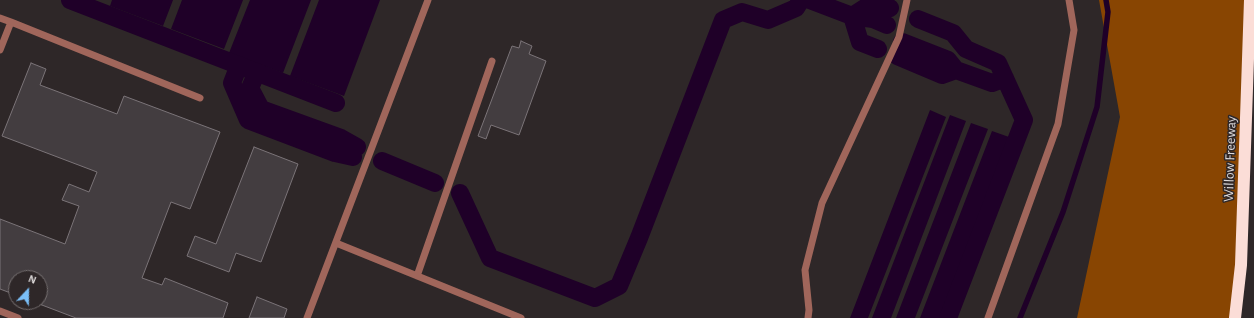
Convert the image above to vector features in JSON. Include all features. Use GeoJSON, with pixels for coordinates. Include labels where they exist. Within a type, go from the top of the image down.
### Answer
{"type":"FeatureCollection","features":[{"type":"Feature","properties":{"kind":"highway","name":"Willow Freeway"},"geometry":{"type":"LineString","coordinates":[[1235,318],[1241,265],[1250,0]]}},
{"type":"Feature","properties":{"kind":"lane"},"geometry":{"type":"LineString","coordinates":[[307,318],[428,0]]}},
{"type":"Feature","properties":{"kind":"lane"},"geometry":{"type":"LineString","coordinates":[[808,318],[809,310],[805,270],[822,203],[900,37],[907,0]]}},
{"type":"Feature","properties":{"kind":"lane"},"geometry":{"type":"LineString","coordinates":[[988,318],[1058,124],[1074,30],[1069,0]]}},
{"type":"Feature","properties":{"kind":"lane"},"geometry":{"type":"LineString","coordinates":[[0,18],[200,98]]}},
{"type":"Feature","properties":{"kind":"lane"},"geometry":{"type":"LineString","coordinates":[[0,50],[11,22]]}},
{"type":"Feature","properties":{"kind":"lane"},"geometry":{"type":"LineString","coordinates":[[417,276],[492,61]]}},
{"type":"Feature","properties":{"kind":"lane"},"geometry":{"type":"LineString","coordinates":[[336,243],[521,318]]}},
{"type":"Feature","properties":{"kind":"lane"},"geometry":{"type":"LineString","coordinates":[[0,311],[18,318]]}},
{"type":"Feature","properties":{"kind":"shaded area"},"geometry":{"type":"Polygon","coordinates":[[[112,0],[173,0],[163,26],[110,6],[112,0]]]}},
{"type":"Feature","properties":{"kind":"shaded area"},"geometry":{"type":"Polygon","coordinates":[[[182,0],[243,0],[224,49],[171,29],[182,0]]]}},
{"type":"Feature","properties":{"kind":"shaded area"},"geometry":{"type":"Polygon","coordinates":[[[250,0],[311,0],[283,73],[229,53],[250,0]]]}},
{"type":"Feature","properties":{"kind":"shaded area"},"geometry":{"type":"Polygon","coordinates":[[[319,0],[380,0],[344,96],[290,76],[319,0]]]}},
{"type":"Feature","properties":{"kind":"shaded area"},"geometry":{"type":"Polygon","coordinates":[[[1099,0],[1250,0],[1235,318],[1077,318],[1120,117],[1099,0]]]}},
{"type":"Feature","properties":{"kind":"shaded area"},"geometry":{"type":"Polygon","coordinates":[[[930,110],[946,117],[868,318],[850,318],[930,110]]]}},
{"type":"Feature","properties":{"kind":"shaded area"},"geometry":{"type":"Polygon","coordinates":[[[950,115],[966,121],[891,318],[872,318],[950,115]]]}},
{"type":"Feature","properties":{"kind":"shaded area"},"geometry":{"type":"Polygon","coordinates":[[[971,123],[988,129],[915,318],[896,318],[971,123]]]}},
{"type":"Feature","properties":{"kind":"shaded area"},"geometry":{"type":"Polygon","coordinates":[[[992,131],[1009,137],[939,318],[920,318],[992,131]]]}},
{"type":"Feature","properties":{"kind":"building"},"geometry":{"type":"Polygon","coordinates":[[[521,41],[532,46],[529,54],[546,61],[519,135],[491,125],[486,139],[478,136],[512,46],[519,48],[521,41]]]}},
{"type":"Feature","properties":{"kind":"building"},"geometry":{"type":"Polygon","coordinates":[[[31,63],[46,69],[40,85],[117,114],[124,96],[220,132],[190,209],[171,202],[142,278],[162,285],[165,278],[228,303],[223,318],[76,318],[48,307],[48,270],[8,270],[8,292],[0,289],[0,219],[65,244],[79,206],[62,200],[69,184],[89,192],[97,172],[2,136],[31,63]]]}},
{"type":"Feature","properties":{"kind":"building"},"geometry":{"type":"Polygon","coordinates":[[[254,147],[298,164],[261,262],[236,253],[229,272],[187,256],[195,236],[216,244],[254,147]]]}},
{"type":"Feature","properties":{"kind":"building"},"geometry":{"type":"Polygon","coordinates":[[[257,297],[287,309],[284,318],[249,318],[257,297]]]}},
{"type":"Feature","properties":{"kind":"waterway"},"geometry":{"type":"LineString","coordinates":[[70,0],[336,103]]}},
{"type":"Feature","properties":{"kind":"waterway"},"geometry":{"type":"LineString","coordinates":[[460,193],[490,258],[595,298],[619,286],[723,20],[742,12],[768,20],[796,8],[801,0]]}},
{"type":"Feature","properties":{"kind":"waterway"},"geometry":{"type":"LineString","coordinates":[[810,0],[852,16],[873,19],[887,25]]}},
{"type":"Feature","properties":{"kind":"waterway"},"geometry":{"type":"LineString","coordinates":[[1020,318],[1063,212],[1097,107],[1108,12],[1106,0]]}},
{"type":"Feature","properties":{"kind":"waterway"},"geometry":{"type":"LineString","coordinates":[[852,16],[874,2],[890,8]]}},
{"type":"Feature","properties":{"kind":"waterway"},"geometry":{"type":"LineString","coordinates":[[852,16],[860,42],[878,49]]}},
{"type":"Feature","properties":{"kind":"waterway"},"geometry":{"type":"LineString","coordinates":[[918,19],[953,33],[966,49],[998,63],[1024,120],[948,318]]}},
{"type":"Feature","properties":{"kind":"waterway"},"geometry":{"type":"LineString","coordinates":[[902,42],[948,60],[956,70],[992,83],[1005,78]]}},
{"type":"Feature","properties":{"kind":"waterway"},"geometry":{"type":"LineString","coordinates":[[897,56],[942,75],[956,70]]}},
{"type":"Feature","properties":{"kind":"waterway"},"geometry":{"type":"LineString","coordinates":[[239,65],[232,83],[248,120],[335,153],[353,157]]}},
{"type":"Feature","properties":{"kind":"waterway"},"geometry":{"type":"LineString","coordinates":[[257,72],[250,88],[261,109],[341,138],[357,147]]}},
{"type":"Feature","properties":{"kind":"waterway"},"geometry":{"type":"LineString","coordinates":[[382,161],[435,183]]}}]}
